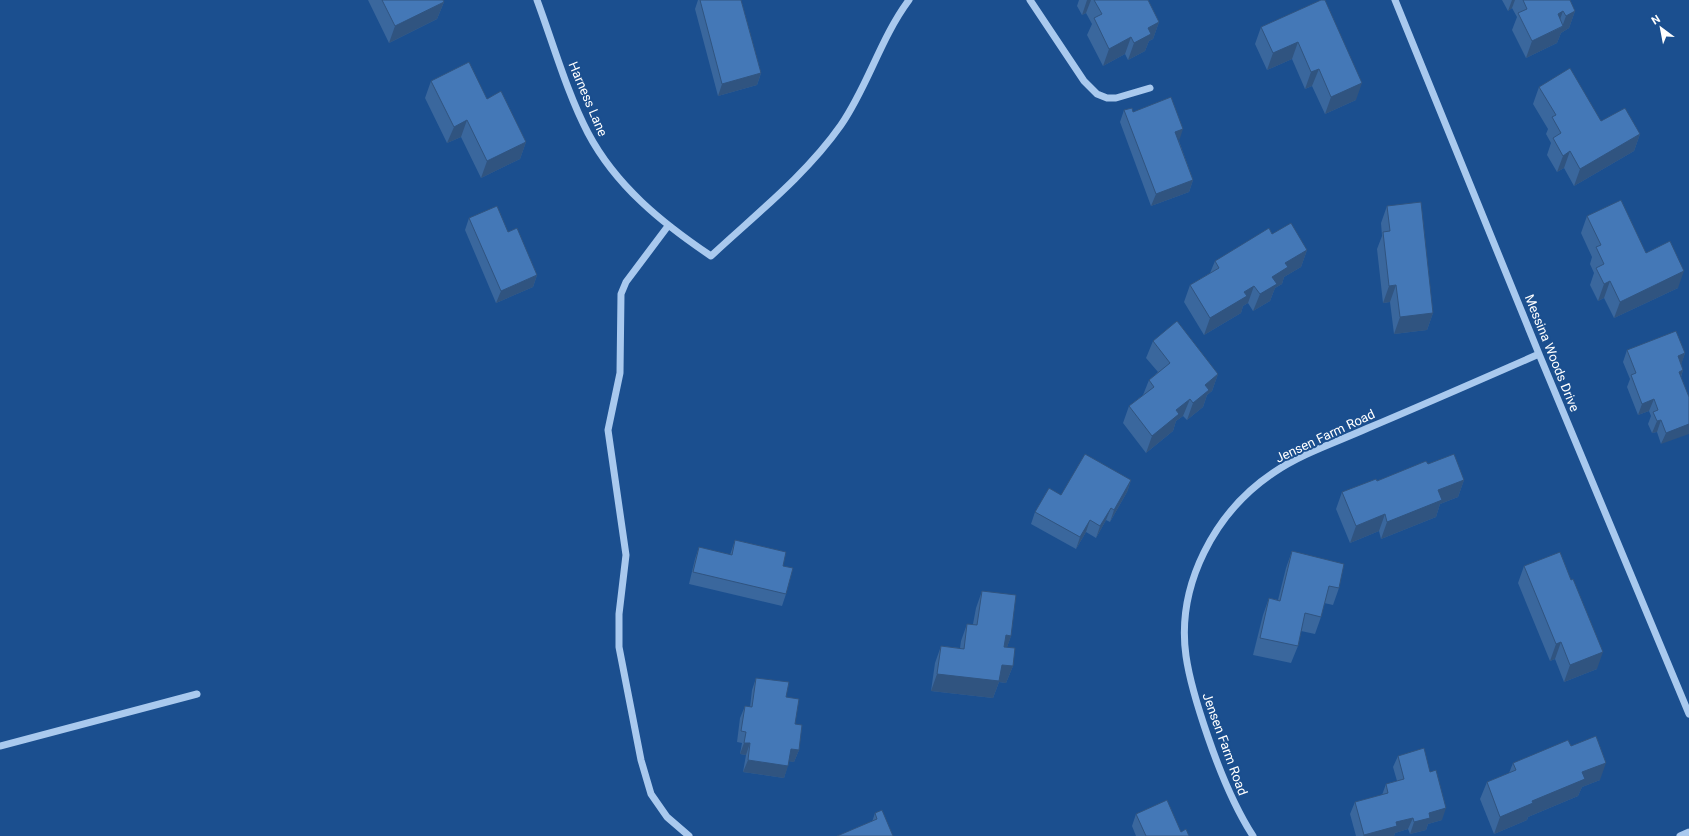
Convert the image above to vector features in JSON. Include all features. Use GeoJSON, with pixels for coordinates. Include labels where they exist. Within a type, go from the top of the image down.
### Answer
{"type":"FeatureCollection","features":[{"type":"Feature","properties":{"kind":"street","name":"Harness Lane"},"geometry":{"type":"LineString","coordinates":[[537,0],[578,112],[588,133],[612,172],[627,189],[668,226],[711,256],[800,173],[828,142],[853,106],[883,42],[909,0]]}},
{"type":"Feature","properties":{"kind":"street"},"geometry":{"type":"LineString","coordinates":[[1030,0],[1084,81],[1097,94],[1107,98],[1116,98],[1150,88]]}},
{"type":"Feature","properties":{"kind":"street","name":"Messina Woods Drive"},"geometry":{"type":"LineString","coordinates":[[1395,0],[1539,354],[1689,714]]}},
{"type":"Feature","properties":{"kind":"street"},"geometry":{"type":"LineString","coordinates":[[668,226],[626,282],[621,294],[620,373],[608,430],[626,555],[618,631],[621,665],[641,760],[651,794],[667,817],[689,836]]}},
{"type":"Feature","properties":{"kind":"street","name":"Jensen Farm Road"},"geometry":{"type":"LineString","coordinates":[[1253,836],[1243,820],[1220,773],[1198,706],[1186,655],[1186,609],[1191,587],[1197,567],[1221,524],[1236,506],[1274,472],[1329,445],[1539,354]]}},
{"type":"Feature","properties":{"kind":"street"},"geometry":{"type":"LineString","coordinates":[[0,746],[198,694]]}},
{"type":"Feature","properties":{"kind":"street"},"geometry":{"type":"LineString","coordinates":[[1680,836],[1689,832]]}},
{"type":"Feature","properties":{"kind":"building"},"geometry":{"type":"Polygon","coordinates":[[[382,0],[443,0],[444,2],[395,26],[382,0]]]}},
{"type":"Feature","properties":{"kind":"building"},"geometry":{"type":"Polygon","coordinates":[[[700,0],[741,0],[761,73],[722,84],[700,0]]]}},
{"type":"Feature","properties":{"kind":"building"},"geometry":{"type":"Polygon","coordinates":[[[1094,0],[1148,0],[1159,22],[1148,28],[1151,34],[1134,43],[1131,37],[1109,49],[1094,18],[1102,14],[1094,0]]]}},
{"type":"Feature","properties":{"kind":"building"},"geometry":{"type":"Polygon","coordinates":[[[1321,0],[1325,0],[1362,83],[1331,97],[1319,69],[1311,72],[1298,42],[1273,53],[1261,27],[1321,0]]]}},
{"type":"Feature","properties":{"kind":"building"},"geometry":{"type":"Polygon","coordinates":[[[1523,0],[1570,0],[1575,11],[1566,16],[1563,11],[1558,14],[1563,26],[1532,41],[1518,13],[1527,9],[1523,0]]]}},
{"type":"Feature","properties":{"kind":"building"},"geometry":{"type":"Polygon","coordinates":[[[469,62],[487,99],[501,91],[526,142],[487,161],[467,120],[454,127],[431,81],[469,62]]]}},
{"type":"Feature","properties":{"kind":"building"},"geometry":{"type":"Polygon","coordinates":[[[1570,68],[1601,121],[1625,108],[1640,134],[1580,169],[1570,151],[1563,156],[1553,138],[1561,133],[1552,117],[1556,115],[1539,87],[1570,68]]]}},
{"type":"Feature","properties":{"kind":"building"},"geometry":{"type":"Polygon","coordinates":[[[1171,97],[1183,129],[1175,132],[1193,180],[1156,194],[1124,110],[1132,108],[1133,112],[1171,97]]]}},
{"type":"Feature","properties":{"kind":"building"},"geometry":{"type":"Polygon","coordinates":[[[1621,200],[1646,253],[1670,241],[1684,271],[1620,302],[1610,281],[1604,284],[1596,268],[1604,264],[1596,247],[1601,245],[1587,216],[1621,200]]]}},
{"type":"Feature","properties":{"kind":"building"},"geometry":{"type":"Polygon","coordinates":[[[1421,202],[1433,313],[1400,317],[1396,285],[1389,286],[1383,232],[1390,231],[1387,206],[1421,202]]]}},
{"type":"Feature","properties":{"kind":"building"},"geometry":{"type":"Polygon","coordinates":[[[497,206],[508,232],[517,228],[537,275],[501,291],[469,218],[497,206]]]}},
{"type":"Feature","properties":{"kind":"building"},"geometry":{"type":"Polygon","coordinates":[[[1291,223],[1307,250],[1285,263],[1288,267],[1272,277],[1277,284],[1260,294],[1254,286],[1244,292],[1247,296],[1210,318],[1190,285],[1219,268],[1215,261],[1269,228],[1272,234],[1291,223]]]}},
{"type":"Feature","properties":{"kind":"building"},"geometry":{"type":"Polygon","coordinates":[[[1177,321],[1218,374],[1205,385],[1209,390],[1193,403],[1190,399],[1176,410],[1179,414],[1152,436],[1129,406],[1154,387],[1149,380],[1170,363],[1153,341],[1177,321]]]}},
{"type":"Feature","properties":{"kind":"building"},"geometry":{"type":"Polygon","coordinates":[[[1676,331],[1685,353],[1678,356],[1683,370],[1679,372],[1689,397],[1689,424],[1666,433],[1661,420],[1657,421],[1653,412],[1658,410],[1654,399],[1642,404],[1631,375],[1636,373],[1627,350],[1676,331]]]}},
{"type":"Feature","properties":{"kind":"building"},"geometry":{"type":"Polygon","coordinates":[[[1085,454],[1131,480],[1114,510],[1111,508],[1100,526],[1090,520],[1080,537],[1035,512],[1049,488],[1061,495],[1085,454]]]}},
{"type":"Feature","properties":{"kind":"building"},"geometry":{"type":"Polygon","coordinates":[[[1454,454],[1464,480],[1438,490],[1442,500],[1387,522],[1385,514],[1356,526],[1342,492],[1376,479],[1377,481],[1426,461],[1428,464],[1454,454]]]}},
{"type":"Feature","properties":{"kind":"building"},"geometry":{"type":"Polygon","coordinates":[[[735,540],[786,552],[783,566],[793,568],[786,594],[693,572],[699,547],[732,555],[735,540]]]}},
{"type":"Feature","properties":{"kind":"building"},"geometry":{"type":"Polygon","coordinates":[[[1292,551],[1344,564],[1339,588],[1329,586],[1321,617],[1305,613],[1298,646],[1260,638],[1269,598],[1280,601],[1292,551]]]}},
{"type":"Feature","properties":{"kind":"building"},"geometry":{"type":"Polygon","coordinates":[[[1560,552],[1571,580],[1573,579],[1603,652],[1570,665],[1561,642],[1556,644],[1524,566],[1560,552]]]}},
{"type":"Feature","properties":{"kind":"building"},"geometry":{"type":"Polygon","coordinates":[[[982,591],[1016,595],[1011,636],[1006,635],[1004,647],[1015,648],[1013,666],[1002,665],[999,681],[937,674],[941,646],[964,649],[967,624],[977,625],[982,591]]]}},
{"type":"Feature","properties":{"kind":"building"},"geometry":{"type":"Polygon","coordinates":[[[756,678],[789,682],[786,697],[799,699],[795,724],[802,725],[799,750],[791,749],[788,766],[748,760],[750,743],[744,743],[746,732],[741,731],[745,706],[752,707],[756,678]]]}},
{"type":"Feature","properties":{"kind":"building"},"geometry":{"type":"Polygon","coordinates":[[[1596,736],[1606,763],[1582,772],[1585,779],[1532,801],[1533,803],[1500,817],[1487,782],[1516,770],[1513,763],[1568,740],[1571,746],[1596,736]]]}},
{"type":"Feature","properties":{"kind":"building"},"geometry":{"type":"Polygon","coordinates":[[[1424,748],[1430,772],[1436,770],[1446,808],[1429,813],[1430,818],[1414,822],[1413,818],[1396,822],[1397,826],[1364,835],[1355,802],[1388,793],[1386,784],[1404,779],[1398,756],[1424,748]]]}},
{"type":"Feature","properties":{"kind":"building"},"geometry":{"type":"Polygon","coordinates":[[[1167,800],[1181,832],[1186,829],[1189,836],[1146,836],[1136,814],[1167,800]]]}},
{"type":"Feature","properties":{"kind":"building"},"geometry":{"type":"Polygon","coordinates":[[[882,810],[893,836],[837,836],[877,819],[875,813],[882,810]]]}}]}
